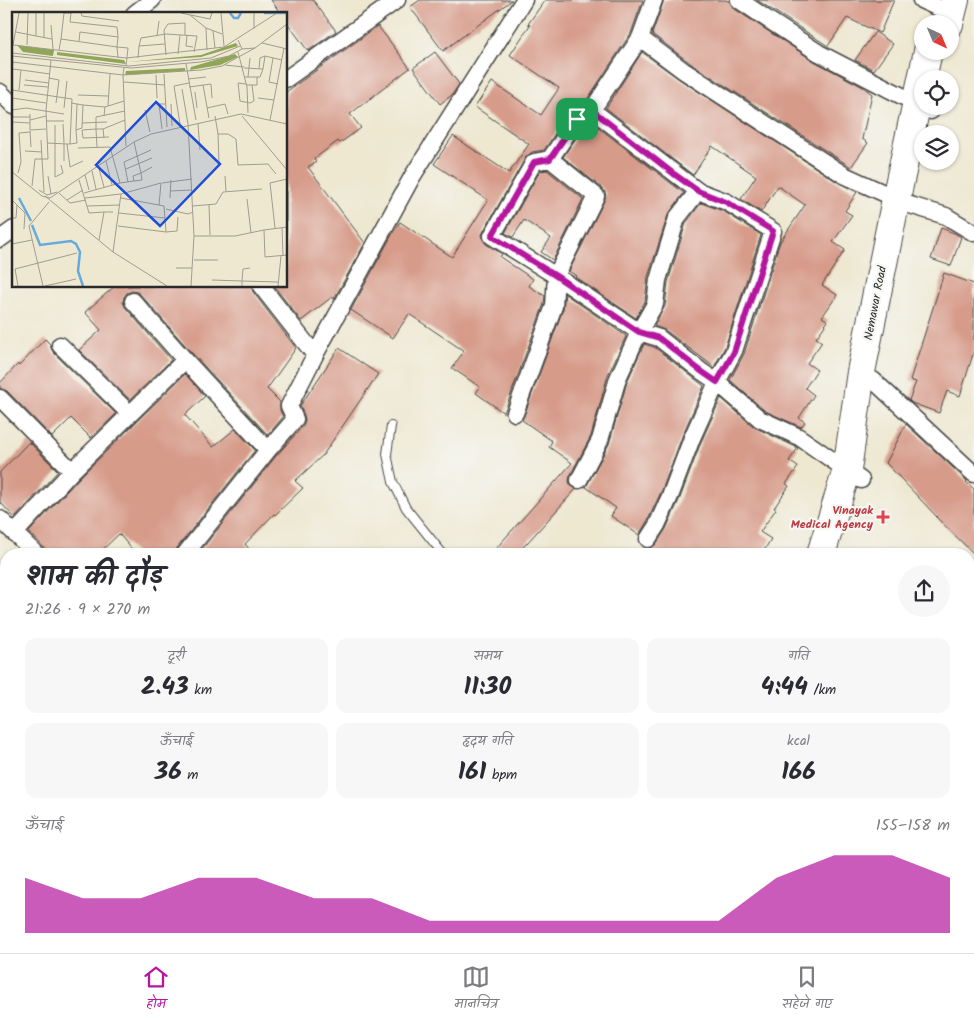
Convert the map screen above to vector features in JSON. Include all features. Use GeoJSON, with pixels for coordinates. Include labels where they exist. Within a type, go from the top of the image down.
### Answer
{"type":"FeatureCollection","features":[{"type":"Feature","properties":{"kind":"highway","name":"Nemawar Road"},"geometry":{"type":"LineString","coordinates":[[824,548],[854,475],[861,372],[926,115]]}},
{"type":"Feature","properties":{"kind":"highway","name":"Nemawar Road"},"geometry":{"type":"LineString","coordinates":[[836,548],[854,475],[873,380],[903,202],[914,170]]}},
{"type":"Feature","properties":{"kind":"street"},"geometry":{"type":"LineString","coordinates":[[137,12],[152,0]]}},
{"type":"Feature","properties":{"kind":"street"},"geometry":{"type":"LineString","coordinates":[[288,78],[397,0]]}},
{"type":"Feature","properties":{"kind":"street"},"geometry":{"type":"LineString","coordinates":[[190,548],[295,419],[289,406],[412,177],[524,0]]}},
{"type":"Feature","properties":{"kind":"street"},"geometry":{"type":"LineString","coordinates":[[654,0],[640,38],[592,110],[577,119],[550,159],[534,162],[492,236],[556,276],[639,332],[659,338],[717,382],[760,419],[799,438],[854,475]]}},
{"type":"Feature","properties":{"kind":"street"},"geometry":{"type":"LineString","coordinates":[[740,0],[819,53],[914,107]]}},
{"type":"Feature","properties":{"kind":"street"},"geometry":{"type":"LineString","coordinates":[[640,38],[684,71],[844,175],[903,202],[946,216],[974,233]]}},
{"type":"Feature","properties":{"kind":"street"},"geometry":{"type":"LineString","coordinates":[[0,92],[12,104]]}},
{"type":"Feature","properties":{"kind":"street"},"geometry":{"type":"LineString","coordinates":[[592,110],[698,191],[726,202],[773,231],[734,352],[717,382],[692,438],[671,494],[657,525],[648,539]]}},
{"type":"Feature","properties":{"kind":"street"},"geometry":{"type":"LineString","coordinates":[[515,413],[554,306],[556,276],[596,196],[550,159]]}},
{"type":"Feature","properties":{"kind":"street"},"geometry":{"type":"LineString","coordinates":[[579,480],[600,440],[618,378],[639,332],[655,304],[658,280],[678,218],[698,191]]}},
{"type":"Feature","properties":{"kind":"street"},"geometry":{"type":"LineString","coordinates":[[0,239],[12,230]]}},
{"type":"Feature","properties":{"kind":"street"},"geometry":{"type":"LineString","coordinates":[[263,288],[315,355]]}},
{"type":"Feature","properties":{"kind":"street"},"geometry":{"type":"LineString","coordinates":[[133,300],[268,450]]}},
{"type":"Feature","properties":{"kind":"street"},"geometry":{"type":"LineString","coordinates":[[60,346],[130,414]]}},
{"type":"Feature","properties":{"kind":"street"},"geometry":{"type":"LineString","coordinates":[[15,533],[72,471],[185,360]]}},
{"type":"Feature","properties":{"kind":"street"},"geometry":{"type":"LineString","coordinates":[[873,380],[974,474]]}},
{"type":"Feature","properties":{"kind":"street"},"geometry":{"type":"LineString","coordinates":[[0,398],[72,471]]}},
{"type":"Feature","properties":{"kind":"street"},"geometry":{"type":"LineString","coordinates":[[0,519],[30,548]]}},
{"type":"Feature","properties":{"kind":"lane"},"geometry":{"type":"LineString","coordinates":[[391,426],[387,454],[393,482],[406,508],[438,548]]}},
{"type":"Feature","properties":{"kind":"building"},"geometry":{"type":"Polygon","coordinates":[[[271,0],[313,0],[336,31],[308,51],[288,24],[288,12],[280,12],[271,0]]]}},
{"type":"Feature","properties":{"kind":"building"},"geometry":{"type":"Polygon","coordinates":[[[420,0],[512,0],[443,51],[410,7],[420,0]]]}},
{"type":"Feature","properties":{"kind":"building"},"geometry":{"type":"Polygon","coordinates":[[[545,0],[643,0],[631,33],[585,103],[569,113],[544,150],[532,152],[526,157],[483,232],[483,240],[486,244],[502,254],[500,257],[533,279],[529,286],[545,296],[544,304],[504,413],[476,393],[480,387],[452,368],[464,351],[409,314],[393,338],[351,310],[400,222],[452,257],[488,200],[434,164],[453,136],[509,173],[529,144],[475,107],[492,82],[541,115],[559,88],[510,55],[545,0]]]}},
{"type":"Feature","properties":{"kind":"building"},"geometry":{"type":"Polygon","coordinates":[[[664,0],[726,0],[730,2],[733,8],[814,61],[863,87],[872,94],[862,139],[868,143],[851,167],[690,63],[652,34],[664,0]]]}},
{"type":"Feature","properties":{"kind":"building"},"geometry":{"type":"Polygon","coordinates":[[[757,0],[894,0],[880,33],[847,18],[828,46],[757,0]]]}},
{"type":"Feature","properties":{"kind":"building"},"geometry":{"type":"Polygon","coordinates":[[[378,26],[410,68],[350,114],[361,128],[340,143],[338,141],[314,159],[316,162],[308,167],[365,243],[334,299],[332,297],[301,321],[276,288],[288,288],[288,91],[378,26]]]}},
{"type":"Feature","properties":{"kind":"building"},"geometry":{"type":"Polygon","coordinates":[[[875,32],[893,44],[874,70],[855,60],[875,32]]]}},
{"type":"Feature","properties":{"kind":"building"},"geometry":{"type":"Polygon","coordinates":[[[435,52],[459,84],[452,95],[440,104],[413,68],[435,52]]]}},
{"type":"Feature","properties":{"kind":"building"},"geometry":{"type":"Polygon","coordinates":[[[642,52],[679,79],[839,183],[857,192],[845,211],[852,215],[833,242],[845,250],[822,285],[837,295],[822,317],[828,321],[816,338],[822,342],[807,363],[817,370],[805,388],[814,395],[799,418],[805,422],[801,427],[765,411],[730,380],[744,354],[780,242],[805,205],[778,186],[761,212],[741,199],[756,176],[712,146],[693,175],[606,108],[642,52]]]}},
{"type":"Feature","properties":{"kind":"building"},"geometry":{"type":"Polygon","coordinates":[[[591,122],[684,193],[668,215],[648,277],[645,301],[636,318],[569,271],[606,197],[602,188],[563,157],[584,126],[591,122]]]}},
{"type":"Feature","properties":{"kind":"building"},"geometry":{"type":"Polygon","coordinates":[[[547,170],[583,199],[553,260],[541,252],[551,238],[524,220],[513,237],[505,233],[540,171],[547,170]]]}},
{"type":"Feature","properties":{"kind":"building"},"geometry":{"type":"Polygon","coordinates":[[[701,203],[723,211],[761,235],[725,347],[714,367],[665,330],[654,326],[665,306],[668,282],[686,223],[701,203]]]}},
{"type":"Feature","properties":{"kind":"building"},"geometry":{"type":"Polygon","coordinates":[[[941,228],[961,237],[951,266],[931,259],[941,228]]]}},
{"type":"Feature","properties":{"kind":"building"},"geometry":{"type":"Polygon","coordinates":[[[944,273],[974,284],[974,351],[960,396],[947,391],[939,413],[912,403],[909,400],[916,382],[910,380],[944,273]]]}},
{"type":"Feature","properties":{"kind":"building"},"geometry":{"type":"Polygon","coordinates":[[[113,288],[252,288],[296,348],[267,389],[280,402],[280,410],[283,417],[268,435],[140,294],[132,291],[124,297],[125,307],[171,360],[130,400],[79,350],[101,330],[85,312],[113,288]]]}},
{"type":"Feature","properties":{"kind":"building"},"geometry":{"type":"Polygon","coordinates":[[[565,294],[626,336],[608,375],[591,436],[570,476],[570,485],[576,489],[522,548],[496,548],[572,463],[549,447],[552,441],[522,420],[563,309],[565,294]]]}},
{"type":"Feature","properties":{"kind":"building"},"geometry":{"type":"Polygon","coordinates":[[[45,339],[50,344],[53,352],[116,414],[91,438],[71,418],[52,437],[7,391],[0,388],[0,383],[45,339]]]}},
{"type":"Feature","properties":{"kind":"building"},"geometry":{"type":"Polygon","coordinates":[[[644,344],[654,347],[704,386],[662,490],[639,535],[611,516],[616,508],[586,487],[609,444],[627,382],[644,344]]]}},
{"type":"Feature","properties":{"kind":"building"},"geometry":{"type":"Polygon","coordinates":[[[339,348],[378,374],[323,455],[295,481],[303,488],[245,544],[248,548],[203,548],[276,456],[303,426],[305,420],[300,406],[339,348]]]}},
{"type":"Feature","properties":{"kind":"building"},"geometry":{"type":"Polygon","coordinates":[[[185,374],[205,396],[185,415],[213,447],[235,429],[255,450],[177,548],[131,548],[119,534],[104,548],[44,548],[29,532],[79,478],[185,374]]]}},
{"type":"Feature","properties":{"kind":"building"},"geometry":{"type":"Polygon","coordinates":[[[721,398],[754,427],[798,448],[789,461],[798,467],[786,484],[789,486],[774,508],[776,509],[760,532],[771,539],[766,548],[650,548],[656,544],[666,529],[721,398]]]}},
{"type":"Feature","properties":{"kind":"building"},"geometry":{"type":"Polygon","coordinates":[[[906,424],[974,489],[974,548],[968,548],[886,463],[906,424]]]}},
{"type":"Feature","properties":{"kind":"building"},"geometry":{"type":"Polygon","coordinates":[[[29,442],[58,471],[15,518],[0,502],[0,472],[29,442]]]}},
{"type":"Feature","properties":{"kind":"place","name":"Vinayak Medical Agency"},"geometry":{"type":"Point","coordinates":[883,517]}},
{"type":"Feature","properties":{"kind":"route"},"geometry":{"type":"LineString","coordinates":[[592,110],[698,191],[726,202],[773,231],[734,352],[717,382],[659,338],[639,332],[556,276],[492,236],[534,162],[550,159],[577,119],[592,110]]}}]}
